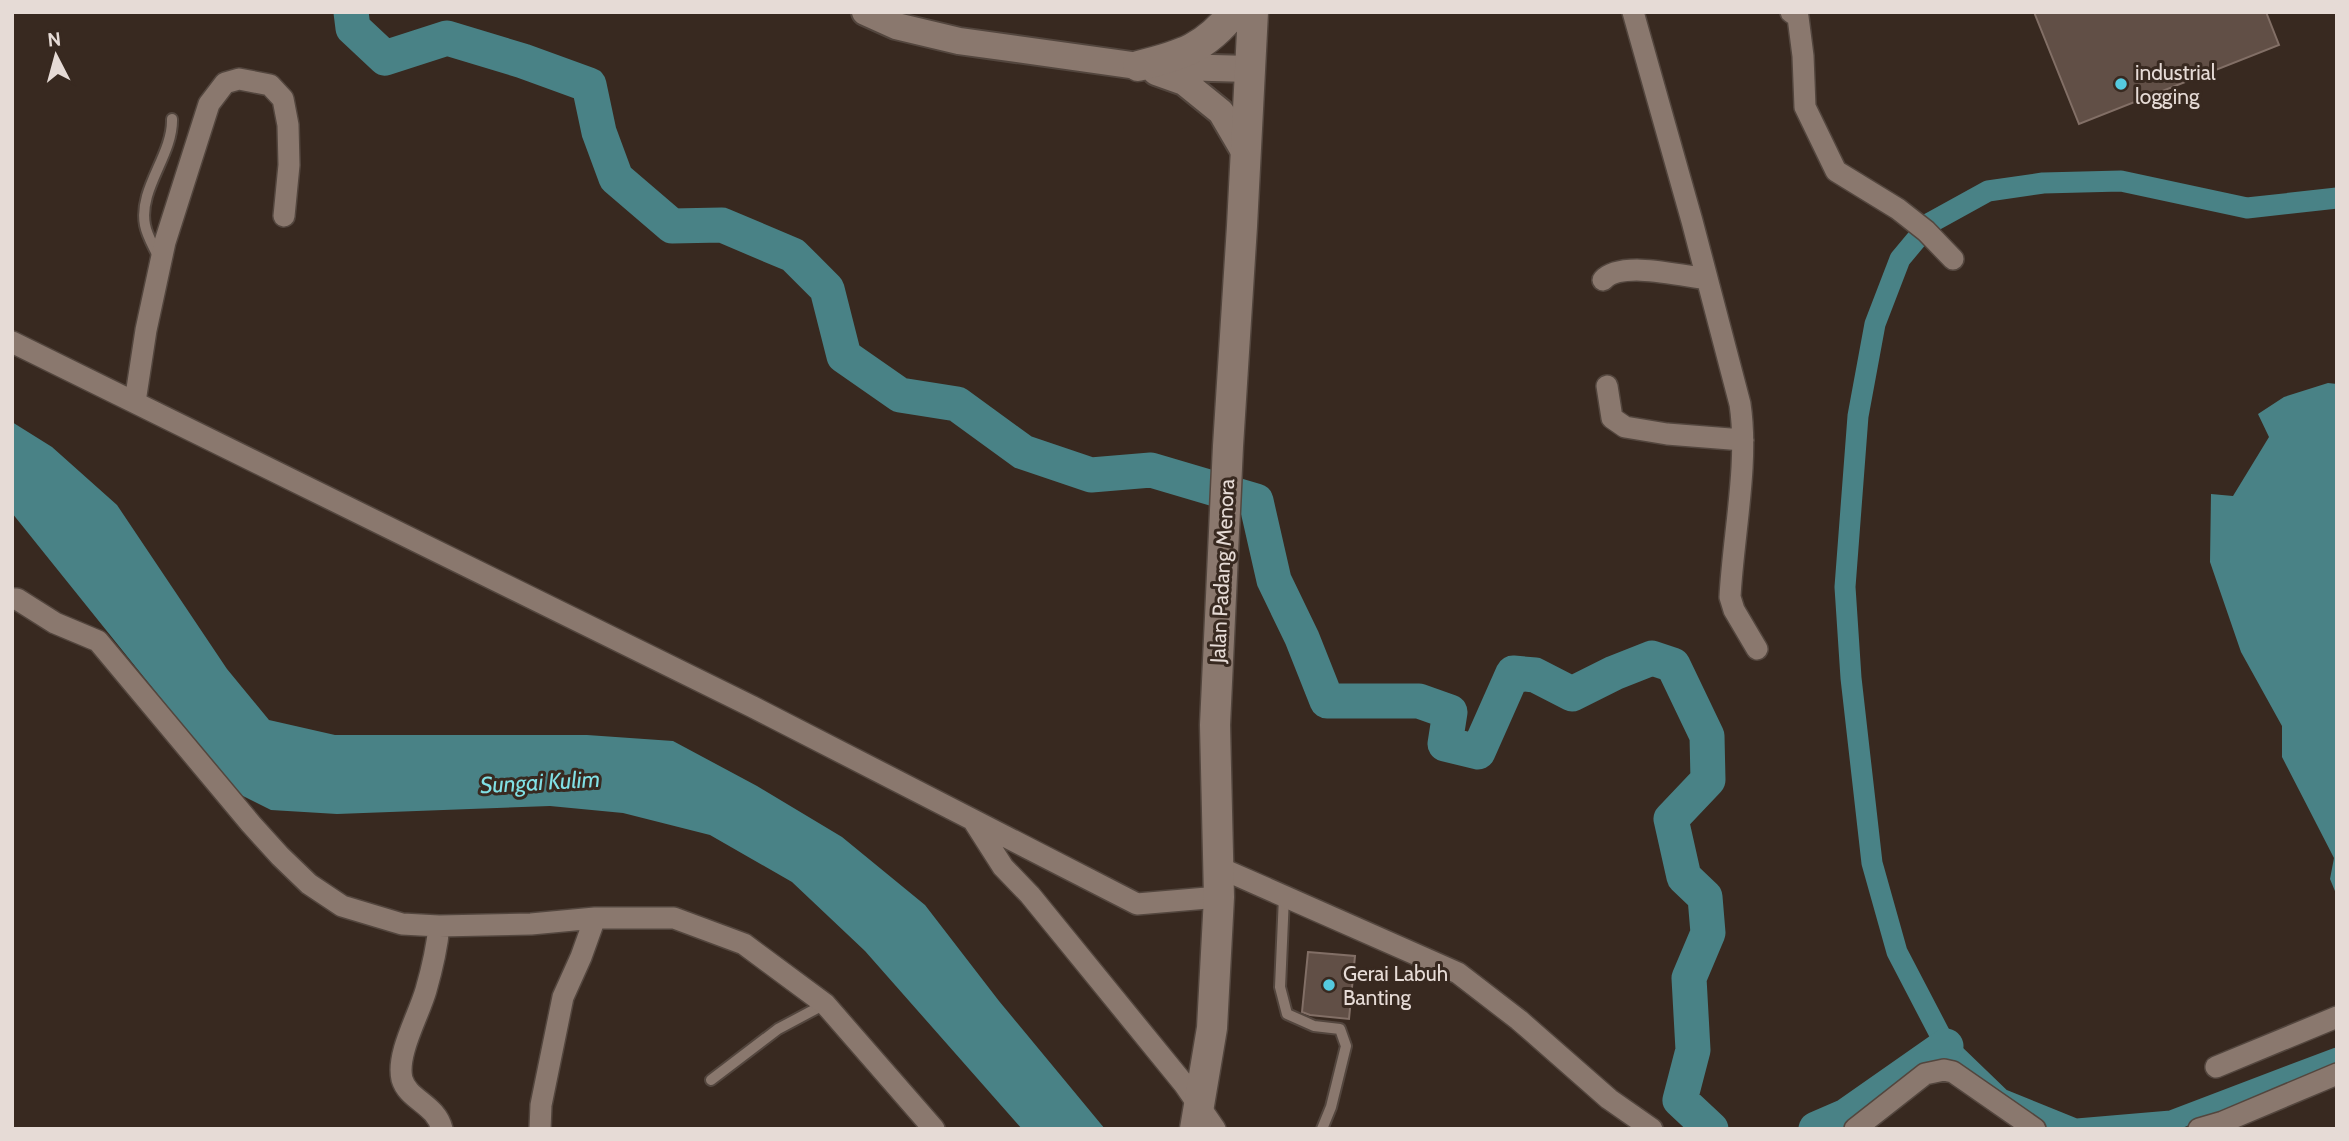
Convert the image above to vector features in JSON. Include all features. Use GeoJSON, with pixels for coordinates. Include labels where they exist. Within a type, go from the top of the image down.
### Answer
{"type":"FeatureCollection","features":[{"type":"Feature","properties":{"kind":"main road"},"geometry":{"type":"LineString","coordinates":[[1138,66],[1180,56],[1217,33],[1234,12]]}},
{"type":"Feature","properties":{"kind":"main road","name":"Jalan Padang Menora"},"geometry":{"type":"LineString","coordinates":[[1197,1116],[1212,1028],[1219,897],[1215,725],[1253,12]]}},
{"type":"Feature","properties":{"kind":"street"},"geometry":{"type":"LineString","coordinates":[[865,12],[896,26],[959,41],[1138,66],[1250,69]]}},
{"type":"Feature","properties":{"kind":"street"},"geometry":{"type":"LineString","coordinates":[[1633,12],[1740,404],[1743,440],[1730,597],[1734,610],[1757,649]]}},
{"type":"Feature","properties":{"kind":"street"},"geometry":{"type":"LineString","coordinates":[[1791,12],[1798,18],[1805,107],[1836,171],[1898,209],[1926,231],[1953,260]]}},
{"type":"Feature","properties":{"kind":"street"},"geometry":{"type":"LineString","coordinates":[[1138,66],[1184,82],[1221,112],[1245,153]]}},
{"type":"Feature","properties":{"kind":"street"},"geometry":{"type":"LineString","coordinates":[[135,402],[146,327],[161,262],[209,104],[225,83],[239,79],[270,85],[283,99],[288,125],[289,165],[284,216]]}},
{"type":"Feature","properties":{"kind":"street"},"geometry":{"type":"LineString","coordinates":[[1604,280],[1607,276],[1625,269],[1707,279]]}},
{"type":"Feature","properties":{"kind":"street"},"geometry":{"type":"LineString","coordinates":[[12,342],[753,707],[1137,904],[1219,897]]}},
{"type":"Feature","properties":{"kind":"street"},"geometry":{"type":"LineString","coordinates":[[1607,386],[1612,418],[1625,428],[1743,440]]}},
{"type":"Feature","properties":{"kind":"street"},"geometry":{"type":"LineString","coordinates":[[12,598],[55,623],[98,641],[251,824],[309,884],[342,906],[402,924],[439,926],[531,924],[595,918],[674,918],[744,944],[825,1004],[934,1129]]}},
{"type":"Feature","properties":{"kind":"street"},"geometry":{"type":"LineString","coordinates":[[972,819],[1003,867],[1030,895],[1197,1116],[1215,1129]]}},
{"type":"Feature","properties":{"kind":"street"},"geometry":{"type":"LineString","coordinates":[[1218,867],[1458,973],[1519,1020],[1609,1099],[1652,1129]]}},
{"type":"Feature","properties":{"kind":"street"},"geometry":{"type":"LineString","coordinates":[[540,1129],[541,1105],[563,997],[595,918]]}},
{"type":"Feature","properties":{"kind":"street"},"geometry":{"type":"LineString","coordinates":[[439,926],[426,993],[403,1057],[401,1075],[405,1087],[439,1118],[442,1129]]}},
{"type":"Feature","properties":{"kind":"street"},"geometry":{"type":"LineString","coordinates":[[2216,1067],[2337,1017]]}},
{"type":"Feature","properties":{"kind":"street"},"geometry":{"type":"LineString","coordinates":[[1856,1129],[1925,1074],[1944,1070],[1953,1072],[2035,1129]]}},
{"type":"Feature","properties":{"kind":"street"},"geometry":{"type":"LineString","coordinates":[[2199,1129],[2223,1122],[2337,1074]]}},
{"type":"Feature","properties":{"kind":"lane"},"geometry":{"type":"LineString","coordinates":[[161,262],[145,225],[147,198],[163,157],[172,119]]}},
{"type":"Feature","properties":{"kind":"lane"},"geometry":{"type":"LineString","coordinates":[[1284,897],[1280,987],[1287,1014],[1314,1026],[1340,1029],[1346,1046],[1331,1107],[1322,1129]]}},
{"type":"Feature","properties":{"kind":"lane"},"geometry":{"type":"LineString","coordinates":[[711,1080],[779,1029],[825,1004]]}},
{"type":"Feature","properties":{"kind":"water"},"geometry":{"type":"Polygon","coordinates":[[[2328,383],[2337,384],[2337,896],[2330,879],[2334,858],[2282,757],[2282,726],[2241,652],[2210,562],[2211,494],[2233,496],[2269,437],[2258,414],[2284,397],[2328,383]]]}},
{"type":"Feature","properties":{"kind":"water","name":"Sungai Kulim"},"geometry":{"type":"Polygon","coordinates":[[[12,422],[52,447],[117,505],[227,669],[269,720],[335,735],[587,735],[673,741],[757,786],[842,837],[925,905],[999,1001],[1105,1129],[1022,1129],[865,951],[792,882],[710,835],[623,813],[550,806],[337,814],[271,810],[237,793],[12,513],[12,422]]]}},
{"type":"Feature","properties":{"kind":"building","name":"industrial logging"},"geometry":{"type":"Polygon","coordinates":[[[2034,12],[2266,12],[2279,45],[2079,124],[2034,12]]]}},
{"type":"Feature","properties":{"kind":"building","name":"Gerai Labuh Banting"},"geometry":{"type":"Polygon","coordinates":[[[1308,952],[1355,956],[1349,1019],[1302,1012],[1308,952]]]}},
{"type":"Feature","properties":{"kind":"waterway"},"geometry":{"type":"LineString","coordinates":[[351,12],[353,28],[385,58],[447,38],[589,85],[599,132],[616,178],[672,226],[722,225],[793,255],[827,289],[844,356],[900,395],[957,404],[1023,452],[1091,475],[1151,470],[1256,501],[1274,580],[1302,638],[1327,701],[1419,701],[1450,712],[1445,744],[1478,752],[1513,673],[1535,675],[1572,694],[1652,658],[1673,665],[1707,736],[1708,780],[1671,819],[1684,877],[1705,897],[1708,933],[1689,978],[1693,1050],[1680,1100],[1711,1129]]}},
{"type":"Feature","properties":{"kind":"waterway"},"geometry":{"type":"LineString","coordinates":[[2075,1129],[2001,1099],[1946,1046],[1897,952],[1872,863],[1851,678],[1845,587],[1858,416],[1875,324],[1900,259],[1930,223],[1988,191],[2043,183],[2121,181],[2247,208],[2337,198]]}},
{"type":"Feature","properties":{"kind":"waterway"},"geometry":{"type":"LineString","coordinates":[[1816,1129],[1846,1116],[1946,1046]]}},
{"type":"Feature","properties":{"kind":"waterway"},"geometry":{"type":"LineString","coordinates":[[2077,1129],[2171,1121],[2337,1058]]}},
{"type":"Feature","properties":{"kind":"place","name":"industrial logging"},"geometry":{"type":"Point","coordinates":[2121,84]}},
{"type":"Feature","properties":{"kind":"place","name":"Gerai Labuh Banting"},"geometry":{"type":"Point","coordinates":[1329,985]}}]}
